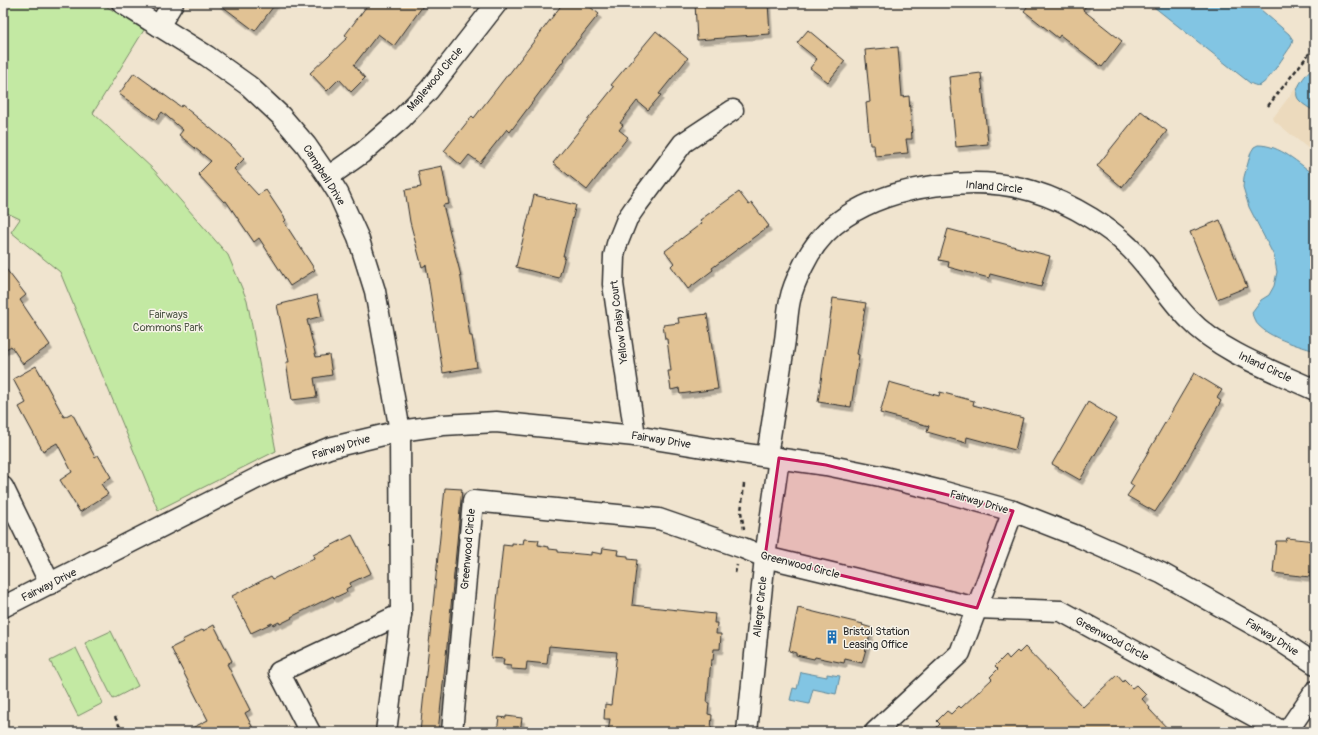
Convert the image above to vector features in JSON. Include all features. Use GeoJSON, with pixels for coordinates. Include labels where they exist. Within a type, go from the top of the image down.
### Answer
{"type":"FeatureCollection","features":[{"type":"Feature","properties":{"kind":"street","name":"Campbell Drive"},"geometry":{"type":"LineString","coordinates":[[122,3],[207,56],[249,86],[289,125],[306,145],[338,193],[358,237],[375,291],[400,431],[401,614],[386,732]]}},
{"type":"Feature","properties":{"kind":"street"},"geometry":{"type":"LineString","coordinates":[[160,26],[173,3]]}},
{"type":"Feature","properties":{"kind":"street","name":"Maplewood Circle"},"geometry":{"type":"LineString","coordinates":[[328,177],[362,153],[401,119],[428,90],[497,3]]}},
{"type":"Feature","properties":{"kind":"street","name":"Yellow Daisy Court"},"geometry":{"type":"LineString","coordinates":[[635,436],[613,284],[614,256],[617,244],[628,219],[636,206],[684,143],[733,110]]}},
{"type":"Feature","properties":{"kind":"street","name":"Inland Circle"},"geometry":{"type":"LineString","coordinates":[[773,457],[790,300],[802,267],[815,246],[829,230],[861,208],[884,198],[938,185],[975,183],[1009,186],[1032,191],[1064,203],[1091,218],[1128,246],[1189,319],[1207,335],[1234,352],[1315,390]]}},
{"type":"Feature","properties":{"kind":"street","name":"Fairway Drive"},"geometry":{"type":"LineString","coordinates":[[3,607],[269,472],[329,448],[400,431],[443,424],[496,422],[635,436],[826,464],[941,491],[1013,511],[1077,536],[1161,573],[1270,634],[1315,664]]}},
{"type":"Feature","properties":{"kind":"street","name":"Allegre Circle"},"geometry":{"type":"LineString","coordinates":[[747,732],[765,557],[773,457]]}},
{"type":"Feature","properties":{"kind":"street"},"geometry":{"type":"LineString","coordinates":[[3,487],[50,584]]}},
{"type":"Feature","properties":{"kind":"street","name":"Greenwood Circle"},"geometry":{"type":"LineString","coordinates":[[452,732],[473,501],[659,519],[765,557],[977,608],[1061,611],[1283,732]]}},
{"type":"Feature","properties":{"kind":"street"},"geometry":{"type":"LineString","coordinates":[[876,732],[960,653],[1013,511]]}},
{"type":"Feature","properties":{"kind":"street"},"geometry":{"type":"LineString","coordinates":[[310,732],[279,672],[401,614]]}},
{"type":"Feature","properties":{"kind":"street"},"geometry":{"type":"LineString","coordinates":[[1287,732],[1315,691]]}},
{"type":"Feature","properties":{"kind":"path"},"geometry":{"type":"LineString","coordinates":[[1268,106],[1315,46]]}},
{"type":"Feature","properties":{"kind":"path"},"geometry":{"type":"LineString","coordinates":[[744,484],[741,512],[745,532]]}},
{"type":"Feature","properties":{"kind":"path"},"geometry":{"type":"LineString","coordinates":[[115,717],[122,731]]}},
{"type":"Feature","properties":{"kind":"highlighted area"},"geometry":{"type":"Polygon","coordinates":[[[779,458],[826,465],[1013,511],[977,608],[765,557],[779,458]]]}},
{"type":"Feature","properties":{"kind":"shaded area"},"geometry":{"type":"Polygon","coordinates":[[[1315,63],[1315,154],[1272,119],[1315,63]]]}},
{"type":"Feature","properties":{"kind":"green space","name":"Fairways Commons Park"},"geometry":{"type":"Polygon","coordinates":[[[3,3],[101,3],[144,30],[93,113],[154,170],[228,255],[247,300],[276,451],[158,510],[60,272],[11,232],[20,219],[3,211],[3,3]]]}},
{"type":"Feature","properties":{"kind":"green space"},"geometry":{"type":"Polygon","coordinates":[[[111,631],[138,686],[113,699],[85,643],[111,631]]]}},
{"type":"Feature","properties":{"kind":"green space"},"geometry":{"type":"Polygon","coordinates":[[[76,648],[103,703],[78,716],[50,661],[76,648]]]}},
{"type":"Feature","properties":{"kind":"water"},"geometry":{"type":"Polygon","coordinates":[[[1149,3],[1253,3],[1289,34],[1293,40],[1291,46],[1269,77],[1262,84],[1256,85],[1250,83],[1149,3]]]}},
{"type":"Feature","properties":{"kind":"water"},"geometry":{"type":"Polygon","coordinates":[[[1315,64],[1315,112],[1299,100],[1297,91],[1301,81],[1315,64]]]}},
{"type":"Feature","properties":{"kind":"water"},"geometry":{"type":"Polygon","coordinates":[[[1258,145],[1281,151],[1315,175],[1315,351],[1288,342],[1268,333],[1260,327],[1252,312],[1261,300],[1269,295],[1274,286],[1277,272],[1274,256],[1249,207],[1243,187],[1244,177],[1251,152],[1254,147],[1258,145]]]}},
{"type":"Feature","properties":{"kind":"water"},"geometry":{"type":"Polygon","coordinates":[[[801,672],[827,677],[827,674],[840,676],[836,694],[813,689],[809,704],[790,700],[793,688],[797,689],[801,672]]]}},
{"type":"Feature","properties":{"kind":"building"},"geometry":{"type":"Polygon","coordinates":[[[218,3],[276,3],[255,31],[218,3]]]}},
{"type":"Feature","properties":{"kind":"building"},"geometry":{"type":"Polygon","coordinates":[[[369,3],[425,3],[394,46],[378,34],[354,65],[365,78],[351,92],[339,79],[327,91],[310,73],[348,37],[345,35],[369,3]]]}},
{"type":"Feature","properties":{"kind":"building"},"geometry":{"type":"Polygon","coordinates":[[[563,3],[585,3],[599,14],[563,59],[564,60],[510,132],[507,129],[480,163],[469,155],[461,165],[444,151],[472,116],[474,118],[563,3]]]}},
{"type":"Feature","properties":{"kind":"building"},"geometry":{"type":"Polygon","coordinates":[[[695,3],[768,3],[770,34],[697,40],[695,3]]]}},
{"type":"Feature","properties":{"kind":"building"},"geometry":{"type":"Polygon","coordinates":[[[1030,3],[1088,3],[1083,10],[1122,41],[1102,67],[1060,35],[1058,38],[1024,11],[1030,3]]]}},
{"type":"Feature","properties":{"kind":"building"},"geometry":{"type":"Polygon","coordinates":[[[808,30],[845,61],[828,82],[810,68],[817,59],[797,43],[808,30]]]}},
{"type":"Feature","properties":{"kind":"building"},"geometry":{"type":"Polygon","coordinates":[[[656,31],[688,58],[648,110],[637,101],[620,123],[623,125],[619,130],[628,137],[587,190],[553,163],[614,87],[611,85],[656,31]]]}},
{"type":"Feature","properties":{"kind":"building"},"geometry":{"type":"Polygon","coordinates":[[[898,47],[902,97],[909,96],[912,139],[906,139],[908,153],[875,156],[874,145],[870,145],[866,103],[870,102],[865,50],[898,47]]]}},
{"type":"Feature","properties":{"kind":"building"},"geometry":{"type":"Polygon","coordinates":[[[134,73],[181,107],[182,105],[231,145],[244,159],[234,169],[258,195],[266,190],[286,220],[284,222],[315,270],[290,286],[259,238],[254,242],[226,201],[224,202],[198,174],[211,161],[179,135],[183,130],[162,112],[156,120],[119,94],[134,73]]]}},
{"type":"Feature","properties":{"kind":"building"},"geometry":{"type":"Polygon","coordinates":[[[981,73],[988,144],[956,147],[949,77],[981,73]]]}},
{"type":"Feature","properties":{"kind":"building"},"geometry":{"type":"Polygon","coordinates":[[[1141,111],[1167,131],[1122,187],[1097,166],[1141,111]]]}},
{"type":"Feature","properties":{"kind":"building"},"geometry":{"type":"Polygon","coordinates":[[[442,166],[449,204],[443,205],[460,272],[470,336],[472,336],[477,367],[443,373],[426,265],[422,267],[410,222],[405,190],[421,187],[418,171],[442,166]]]}},
{"type":"Feature","properties":{"kind":"building"},"geometry":{"type":"Polygon","coordinates":[[[739,192],[749,205],[752,203],[769,226],[712,268],[713,270],[688,289],[671,266],[674,263],[665,251],[702,223],[700,220],[739,192]]]}},
{"type":"Feature","properties":{"kind":"building"},"geometry":{"type":"Polygon","coordinates":[[[534,195],[576,205],[559,278],[516,267],[534,195]]]}},
{"type":"Feature","properties":{"kind":"building"},"geometry":{"type":"Polygon","coordinates":[[[1220,220],[1247,287],[1217,299],[1190,232],[1220,220]]]}},
{"type":"Feature","properties":{"kind":"building"},"geometry":{"type":"Polygon","coordinates":[[[948,229],[1050,256],[1041,287],[990,274],[989,278],[948,267],[949,262],[939,260],[948,229]]]}},
{"type":"Feature","properties":{"kind":"building"},"geometry":{"type":"Polygon","coordinates":[[[3,265],[26,295],[20,300],[50,345],[23,364],[11,346],[3,351],[3,265]]]}},
{"type":"Feature","properties":{"kind":"building"},"geometry":{"type":"Polygon","coordinates":[[[317,295],[322,316],[307,320],[316,357],[329,355],[332,375],[314,378],[317,397],[292,400],[286,362],[289,362],[277,305],[317,295]]]}},
{"type":"Feature","properties":{"kind":"building"},"geometry":{"type":"Polygon","coordinates":[[[833,298],[866,303],[857,354],[859,355],[851,407],[818,402],[833,298]]]}},
{"type":"Feature","properties":{"kind":"building"},"geometry":{"type":"Polygon","coordinates":[[[707,314],[718,389],[680,394],[679,388],[671,390],[668,371],[671,371],[667,339],[665,339],[663,325],[679,323],[678,318],[707,314]]]}},
{"type":"Feature","properties":{"kind":"building"},"geometry":{"type":"Polygon","coordinates":[[[36,366],[64,417],[72,413],[95,457],[98,455],[111,477],[101,484],[108,494],[80,512],[60,480],[72,472],[57,443],[43,451],[19,407],[26,403],[13,379],[36,366]]]}},
{"type":"Feature","properties":{"kind":"building"},"geometry":{"type":"Polygon","coordinates":[[[1194,373],[1222,390],[1217,398],[1221,401],[1175,482],[1155,512],[1127,496],[1134,486],[1130,483],[1194,373]]]}},
{"type":"Feature","properties":{"kind":"building"},"geometry":{"type":"Polygon","coordinates":[[[889,382],[939,396],[940,392],[974,401],[973,405],[1023,418],[1015,450],[967,437],[966,443],[927,432],[929,426],[880,413],[889,382]]]}},
{"type":"Feature","properties":{"kind":"building"},"geometry":{"type":"Polygon","coordinates":[[[1088,402],[1116,419],[1080,480],[1052,464],[1088,402]]]}},
{"type":"Feature","properties":{"kind":"building"},"geometry":{"type":"Polygon","coordinates":[[[445,488],[462,489],[449,627],[438,732],[420,732],[445,488]]]}},
{"type":"Feature","properties":{"kind":"building"},"geometry":{"type":"Polygon","coordinates":[[[352,535],[371,573],[350,583],[351,586],[346,589],[347,592],[334,598],[333,596],[280,624],[279,622],[273,625],[272,623],[251,633],[232,596],[271,576],[273,579],[314,558],[313,555],[352,535]]]}},
{"type":"Feature","properties":{"kind":"building"},"geometry":{"type":"Polygon","coordinates":[[[1287,538],[1315,541],[1315,573],[1310,572],[1310,577],[1273,573],[1276,541],[1286,541],[1287,538]]]}},
{"type":"Feature","properties":{"kind":"building"},"geometry":{"type":"Polygon","coordinates":[[[524,539],[539,540],[538,545],[549,547],[549,549],[558,550],[558,552],[591,555],[591,552],[602,554],[603,548],[618,550],[617,555],[628,556],[628,559],[637,560],[632,605],[715,614],[714,623],[717,623],[716,634],[721,634],[720,649],[714,649],[713,660],[711,660],[707,703],[709,703],[708,714],[712,715],[711,730],[707,729],[706,732],[608,732],[610,719],[604,719],[605,704],[611,705],[617,652],[549,646],[547,664],[527,662],[526,670],[511,669],[511,666],[503,665],[504,659],[491,658],[503,545],[512,546],[512,543],[523,544],[524,539]]]}},
{"type":"Feature","properties":{"kind":"building","name":"Bristol Station Leasing Office"},"geometry":{"type":"Polygon","coordinates":[[[798,608],[863,624],[862,625],[872,628],[862,663],[845,659],[844,663],[815,657],[814,659],[796,655],[796,653],[789,651],[798,608]]]}},
{"type":"Feature","properties":{"kind":"building"},"geometry":{"type":"Polygon","coordinates":[[[214,625],[232,661],[227,664],[250,710],[245,713],[255,732],[184,732],[208,720],[171,648],[183,642],[182,640],[214,625]]]}},
{"type":"Feature","properties":{"kind":"building"},"geometry":{"type":"Polygon","coordinates":[[[1025,647],[1083,707],[1117,675],[1123,682],[1124,680],[1132,688],[1136,685],[1146,695],[1142,699],[1150,708],[1149,709],[1171,732],[932,732],[940,724],[937,721],[947,711],[951,714],[959,706],[961,708],[992,679],[990,677],[998,669],[995,666],[1006,655],[1009,659],[1017,651],[1019,653],[1025,647]]]}},
{"type":"Feature","properties":{"kind":"building"},"geometry":{"type":"Polygon","coordinates":[[[506,716],[522,718],[520,732],[497,732],[499,717],[506,718],[506,716]]]}},
{"type":"Feature","properties":{"kind":"place","name":"Bristol Station Leasing Office"},"geometry":{"type":"Point","coordinates":[832,637]}}]}
